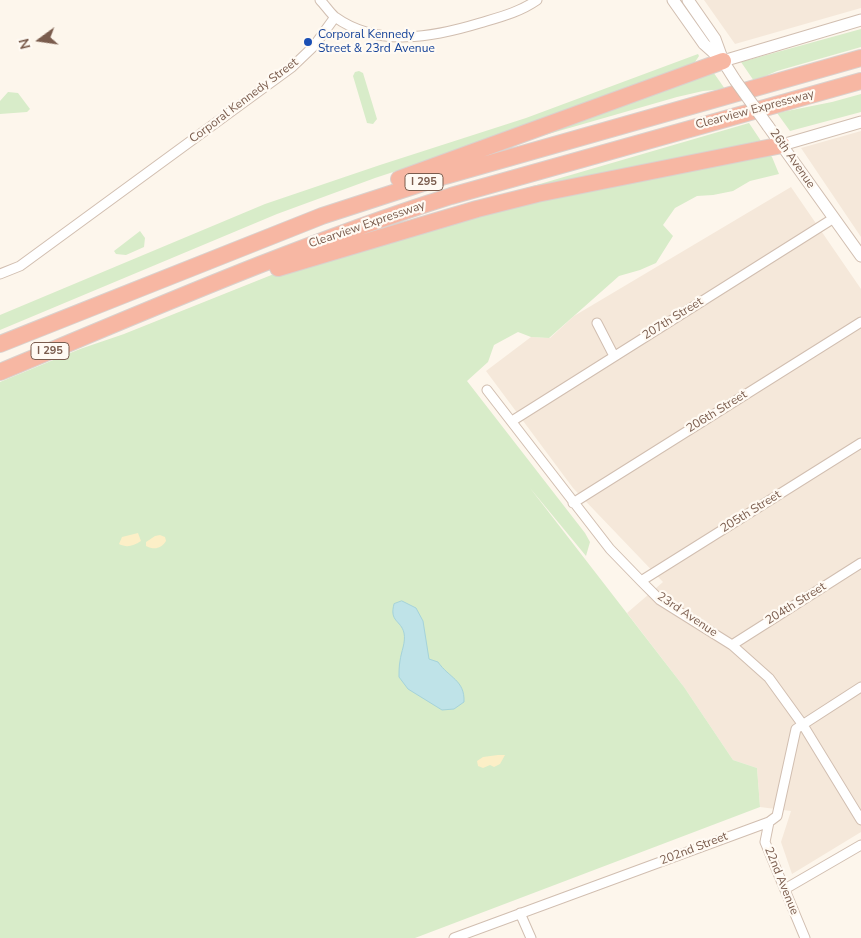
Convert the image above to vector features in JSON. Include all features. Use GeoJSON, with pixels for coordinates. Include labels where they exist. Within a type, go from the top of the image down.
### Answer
{"type":"FeatureCollection","features":[{"type":"Feature","properties":{"kind":"highway","name":"Clearview Expressway"},"geometry":{"type":"LineString","coordinates":[[0,344],[322,216],[386,194],[861,58]]}},
{"type":"Feature","properties":{"kind":"highway"},"geometry":{"type":"LineString","coordinates":[[0,344],[322,208],[723,61]]}},
{"type":"Feature","properties":{"kind":"highway","name":"Clearview Expressway"},"geometry":{"type":"LineString","coordinates":[[0,372],[269,260],[391,215],[672,133],[861,82]]}},
{"type":"Feature","properties":{"kind":"highway"},"geometry":{"type":"LineString","coordinates":[[101,330],[289,264],[477,209],[537,194],[782,145]]}},
{"type":"Feature","properties":{"kind":"street"},"geometry":{"type":"LineString","coordinates":[[320,0],[335,17],[362,31],[388,37],[423,36],[455,31],[510,14],[537,0]]}},
{"type":"Feature","properties":{"kind":"street","name":"26th Avenue"},"geometry":{"type":"LineString","coordinates":[[673,0],[704,44],[723,61],[861,256]]}},
{"type":"Feature","properties":{"kind":"street","name":"26th Avenue"},"geometry":{"type":"LineString","coordinates":[[688,0],[715,39],[723,61]]}},
{"type":"Feature","properties":{"kind":"street","name":"Corporal Kennedy Street"},"geometry":{"type":"LineString","coordinates":[[0,274],[20,266],[292,67],[314,46],[335,17]]}},
{"type":"Feature","properties":{"kind":"street"},"geometry":{"type":"LineString","coordinates":[[723,61],[861,20]]}},
{"type":"Feature","properties":{"kind":"street"},"geometry":{"type":"LineString","coordinates":[[782,145],[861,122]]}},
{"type":"Feature","properties":{"kind":"street","name":"207th Street"},"geometry":{"type":"LineString","coordinates":[[512,421],[834,218]]}},
{"type":"Feature","properties":{"kind":"street","name":"206th Street"},"geometry":{"type":"LineString","coordinates":[[573,503],[861,322]]}},
{"type":"Feature","properties":{"kind":"street"},"geometry":{"type":"LineString","coordinates":[[597,323],[614,356]]}},
{"type":"Feature","properties":{"kind":"street","name":"23rd Avenue"},"geometry":{"type":"LineString","coordinates":[[487,390],[573,503],[610,549],[640,581],[660,600],[732,645],[769,678],[803,725],[861,820]]}},
{"type":"Feature","properties":{"kind":"street","name":"205th Street"},"geometry":{"type":"LineString","coordinates":[[640,581],[861,442]]}},
{"type":"Feature","properties":{"kind":"street","name":"204th Street"},"geometry":{"type":"LineString","coordinates":[[732,645],[861,563]]}},
{"type":"Feature","properties":{"kind":"street"},"geometry":{"type":"LineString","coordinates":[[769,822],[777,816],[796,729],[861,687]]}},
{"type":"Feature","properties":{"kind":"street","name":"22nd Avenue"},"geometry":{"type":"LineString","coordinates":[[769,822],[765,842],[805,938]]}},
{"type":"Feature","properties":{"kind":"street","name":"202nd Street"},"geometry":{"type":"LineString","coordinates":[[454,938],[769,822]]}},
{"type":"Feature","properties":{"kind":"street"},"geometry":{"type":"LineString","coordinates":[[785,889],[861,845]]}},
{"type":"Feature","properties":{"kind":"street"},"geometry":{"type":"LineString","coordinates":[[520,913],[531,938]]}},
{"type":"Feature","properties":{"kind":"shaded area"},"geometry":{"type":"Polygon","coordinates":[[[704,0],[861,0],[861,8],[735,44],[704,0]]]}},
{"type":"Feature","properties":{"kind":"shaded area"},"geometry":{"type":"Polygon","coordinates":[[[861,131],[861,237],[801,148],[861,131]]]}},
{"type":"Feature","properties":{"kind":"shaded area"},"geometry":{"type":"Polygon","coordinates":[[[791,187],[861,289],[861,832],[792,874],[781,842],[791,811],[760,807],[757,768],[733,760],[684,687],[627,613],[663,582],[573,488],[486,371],[531,337],[550,338],[574,316],[791,187]]]}},
{"type":"Feature","properties":{"kind":"green space"},"geometry":{"type":"Polygon","coordinates":[[[861,29],[861,47],[777,71],[754,81],[741,62],[861,29]]]}},
{"type":"Feature","properties":{"kind":"green space"},"geometry":{"type":"Polygon","coordinates":[[[698,54],[699,56],[693,65],[469,147],[375,178],[277,214],[0,330],[0,315],[265,204],[526,118],[698,54]]]}},
{"type":"Feature","properties":{"kind":"green space"},"geometry":{"type":"Polygon","coordinates":[[[711,69],[725,89],[703,91],[677,97],[472,156],[711,69]]]}},
{"type":"Feature","properties":{"kind":"green space"},"geometry":{"type":"Polygon","coordinates":[[[355,72],[363,73],[377,119],[373,124],[367,123],[353,76],[355,72]]]}},
{"type":"Feature","properties":{"kind":"green space"},"geometry":{"type":"Polygon","coordinates":[[[8,92],[18,93],[30,109],[27,112],[0,114],[0,101],[8,92]]]}},
{"type":"Feature","properties":{"kind":"green space"},"geometry":{"type":"Polygon","coordinates":[[[861,94],[861,112],[790,131],[777,113],[832,102],[861,94]]]}},
{"type":"Feature","properties":{"kind":"green space"},"geometry":{"type":"Polygon","coordinates":[[[749,123],[761,141],[564,181],[437,214],[749,123]]]}},
{"type":"Feature","properties":{"kind":"green space"},"geometry":{"type":"Polygon","coordinates":[[[766,150],[772,157],[779,174],[750,181],[733,191],[697,196],[675,208],[663,225],[673,236],[656,263],[619,276],[549,338],[531,337],[518,332],[494,345],[488,362],[467,381],[585,533],[590,542],[586,556],[530,488],[684,687],[733,760],[757,768],[760,807],[415,938],[0,938],[0,382],[284,270],[517,204],[766,150]]]}},
{"type":"Feature","properties":{"kind":"green space"},"geometry":{"type":"Polygon","coordinates":[[[140,231],[145,238],[144,247],[126,255],[116,254],[114,251],[140,231]]]}},
{"type":"Feature","properties":{"kind":"sand"},"geometry":{"type":"Polygon","coordinates":[[[138,533],[141,541],[138,543],[127,546],[119,544],[122,537],[138,533]]]}},
{"type":"Feature","properties":{"kind":"sand"},"geometry":{"type":"Polygon","coordinates":[[[160,535],[165,537],[166,541],[162,546],[152,548],[146,546],[146,542],[160,535]]]}},
{"type":"Feature","properties":{"kind":"sand"},"geometry":{"type":"Polygon","coordinates":[[[505,755],[500,764],[494,767],[490,765],[483,768],[478,766],[477,761],[483,757],[505,755]]]}},
{"type":"Feature","properties":{"kind":"water"},"geometry":{"type":"Polygon","coordinates":[[[402,601],[416,608],[423,621],[429,659],[438,662],[462,689],[464,702],[454,709],[442,710],[408,689],[399,677],[404,633],[394,618],[393,610],[394,604],[402,601]]]}},
{"type":"Feature","properties":{"kind":"place","name":"Corporal Kennedy Street & 23rd Avenue"},"geometry":{"type":"Point","coordinates":[308,42]}}]}
